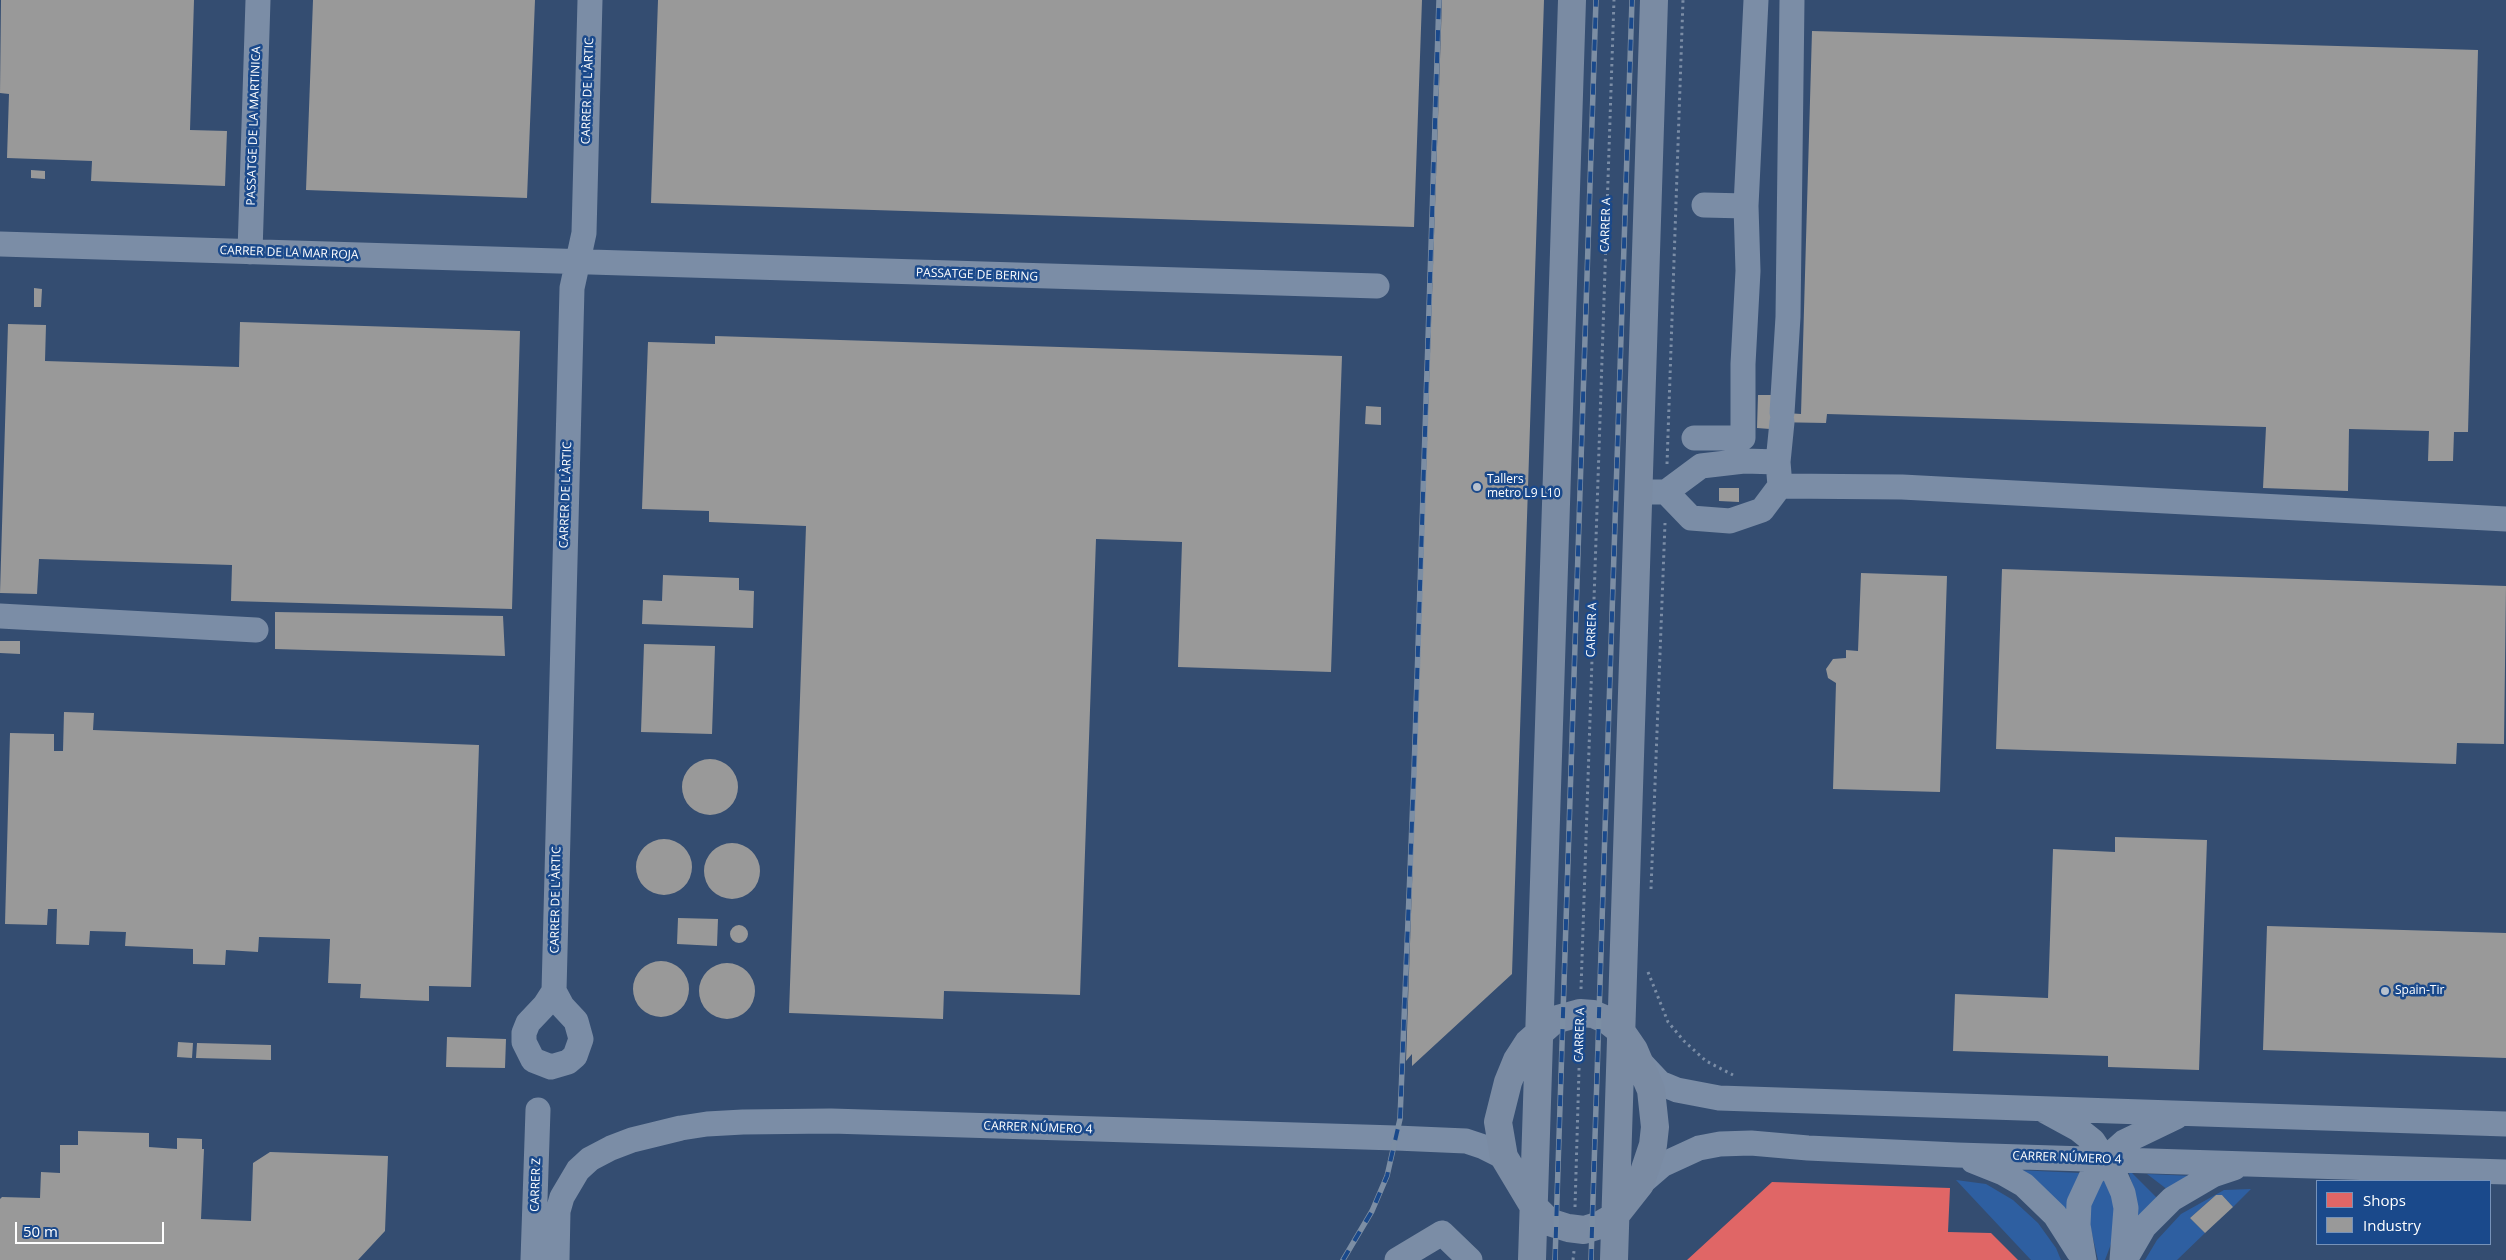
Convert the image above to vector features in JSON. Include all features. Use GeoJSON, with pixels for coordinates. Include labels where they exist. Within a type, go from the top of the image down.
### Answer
{"type":"FeatureCollection","features":[{"type":"Feature","properties":{"kind":"main road"},"geometry":{"type":"LineString","coordinates":[[1532,1260],[1572,0]]}},
{"type":"Feature","properties":{"kind":"main road"},"geometry":{"type":"LineString","coordinates":[[1614,1260],[1654,0]]}},
{"type":"Feature","properties":{"kind":"main road"},"geometry":{"type":"LineString","coordinates":[[1580,1013],[1594,1014],[1607,1020],[1621,1031],[1642,1065],[1651,1090],[1655,1133],[1640,1184],[1614,1217],[1600,1225],[1584,1230],[1549,1222],[1534,1208],[1504,1157],[1498,1122],[1501,1103],[1517,1060],[1538,1033],[1554,1020],[1580,1013]]}},
{"type":"Feature","properties":{"kind":"street","name":"PASSATGE DE LA MARTINICA"},"geometry":{"type":"LineString","coordinates":[[250,252],[258,0]]}},
{"type":"Feature","properties":{"kind":"street","name":"CARRER DE L'ÀRTIC"},"geometry":{"type":"LineString","coordinates":[[554,991],[572,288],[584,233],[590,0]]}},
{"type":"Feature","properties":{"kind":"street"},"geometry":{"type":"LineString","coordinates":[[1743,449],[1743,364],[1748,271],[1746,206],[1756,0]]}},
{"type":"Feature","properties":{"kind":"street"},"geometry":{"type":"LineString","coordinates":[[1666,492],[1692,518],[1730,521],[1762,510],[1779,474],[1788,317],[1792,0]]}},
{"type":"Feature","properties":{"kind":"street"},"geometry":{"type":"LineString","coordinates":[[1704,205],[1746,206]]}},
{"type":"Feature","properties":{"kind":"street","name":"CARRER DE LA MAR ROJA"},"geometry":{"type":"LineString","coordinates":[[0,244],[577,263]]}},
{"type":"Feature","properties":{"kind":"street","name":"PASSATGE DE BERING"},"geometry":{"type":"LineString","coordinates":[[577,263],[1377,286]]}},
{"type":"Feature","properties":{"kind":"street"},"geometry":{"type":"LineString","coordinates":[[1694,438],[1743,449],[1779,474],[1902,486],[2506,519]]}},
{"type":"Feature","properties":{"kind":"street"},"geometry":{"type":"LineString","coordinates":[[1638,492],[1666,492],[1701,466],[1743,449]]}},
{"type":"Feature","properties":{"kind":"street"},"geometry":{"type":"LineString","coordinates":[[0,616],[256,630]]}},
{"type":"Feature","properties":{"kind":"street"},"geometry":{"type":"LineString","coordinates":[[1642,1065],[1660,1083],[1677,1090],[1719,1098],[2506,1124]]}},
{"type":"Feature","properties":{"kind":"street"},"geometry":{"type":"LineString","coordinates":[[2040,1108],[2078,1129],[2093,1141],[2105,1159],[2123,1193],[2126,1208],[2123,1260]]}},
{"type":"Feature","properties":{"kind":"street","name":"CARRER Z"},"geometry":{"type":"LineString","coordinates":[[533,1260],[538,1110]]}},
{"type":"Feature","properties":{"kind":"street"},"geometry":{"type":"LineString","coordinates":[[2083,1260],[2078,1224],[2079,1202],[2088,1182],[2105,1159],[2124,1142],[2183,1114]]}},
{"type":"Feature","properties":{"kind":"street","name":"CARRER NÚMERO 4"},"geometry":{"type":"LineString","coordinates":[[578,1170],[590,1159],[632,1140],[682,1128],[743,1122],[831,1121],[1426,1139],[1466,1141],[1484,1146],[1504,1157]]}},
{"type":"Feature","properties":{"kind":"street","name":"CARRER NÚMERO 4"},"geometry":{"type":"LineString","coordinates":[[1640,1184],[1662,1165],[1678,1156],[1720,1144],[1751,1143],[1808,1148],[1957,1155],[2506,1172]]}},
{"type":"Feature","properties":{"kind":"street"},"geometry":{"type":"LineString","coordinates":[[1957,1155],[2003,1173],[2024,1185],[2055,1215],[2083,1260]]}},
{"type":"Feature","properties":{"kind":"street"},"geometry":{"type":"LineString","coordinates":[[2123,1260],[2144,1226],[2172,1199],[2213,1175],[2240,1165]]}},
{"type":"Feature","properties":{"kind":"street","name":"CARRER Z"},"geometry":{"type":"LineString","coordinates":[[557,1260],[558,1212],[562,1197],[578,1170]]}},
{"type":"Feature","properties":{"kind":"street"},"geometry":{"type":"LineString","coordinates":[[1397,1260],[1442,1233],[1470,1260]]}},
{"type":"Feature","properties":{"kind":"path","name":"CARRER A"},"geometry":{"type":"LineString","coordinates":[[1574,1260],[1580,1013],[1614,0]]}},
{"type":"Feature","properties":{"kind":"path"},"geometry":{"type":"LineString","coordinates":[[1651,896],[1683,0]]}},
{"type":"Feature","properties":{"kind":"path"},"geometry":{"type":"LineString","coordinates":[[1648,965],[1648,975],[1668,1022],[1684,1041],[1706,1061],[1739,1077]]}},
{"type":"Feature","properties":{"kind":"shaded area"},"geometry":{"type":"Polygon","coordinates":[[[2016,1170],[2081,1173],[2071,1222],[2016,1170]]]}},
{"type":"Feature","properties":{"kind":"shaded area"},"geometry":{"type":"Polygon","coordinates":[[[2129,1173],[2132,1173],[2158,1199],[2135,1223],[2133,1188],[2129,1173]]]}},
{"type":"Feature","properties":{"kind":"shaded area"},"geometry":{"type":"Polygon","coordinates":[[[2147,1174],[2193,1176],[2168,1190],[2147,1174]]]}},
{"type":"Feature","properties":{"kind":"shaded area"},"geometry":{"type":"Polygon","coordinates":[[[2104,1178],[2114,1194],[2114,1236],[2105,1260],[2098,1260],[2089,1221],[2091,1202],[2104,1178]]]}},
{"type":"Feature","properties":{"kind":"shaded area"},"geometry":{"type":"Polygon","coordinates":[[[1956,1180],[1986,1184],[2013,1200],[2038,1223],[2056,1248],[2061,1260],[2031,1260],[1956,1180]]]}},
{"type":"Feature","properties":{"kind":"shaded area"},"geometry":{"type":"Polygon","coordinates":[[[2251,1189],[2233,1207],[2222,1195],[2216,1195],[2190,1218],[2205,1233],[2177,1260],[2145,1260],[2157,1240],[2181,1214],[2224,1190],[2251,1189]]]}},
{"type":"Feature","properties":{"kind":"building: Shops"},"geometry":{"type":"Polygon","coordinates":[[[1772,1182],[1950,1188],[1948,1232],[1991,1233],[2018,1260],[1687,1260],[1772,1182]]]}},
{"type":"Feature","properties":{"kind":"building: Industry"},"geometry":{"type":"Polygon","coordinates":[[[1,0],[194,0],[190,130],[227,131],[225,186],[91,181],[92,161],[7,158],[9,94],[0,93],[1,0]]]}},
{"type":"Feature","properties":{"kind":"building: Industry"},"geometry":{"type":"Polygon","coordinates":[[[313,0],[535,0],[527,198],[306,190],[313,0]]]}},
{"type":"Feature","properties":{"kind":"building: Industry"},"geometry":{"type":"Polygon","coordinates":[[[658,0],[1422,0],[1414,227],[651,203],[658,0]]]}},
{"type":"Feature","properties":{"kind":"building: Industry","name":"Tallers metro L9 L10"},"geometry":{"type":"Polygon","coordinates":[[[1442,0],[1544,0],[1512,974],[1412,1066],[1412,1054],[1406,1061],[1442,0]]]}},
{"type":"Feature","properties":{"kind":"building: Industry"},"geometry":{"type":"Polygon","coordinates":[[[1812,31],[2478,50],[2468,432],[2454,432],[2453,461],[2428,461],[2429,431],[2349,429],[2348,491],[2263,488],[2266,427],[1827,414],[1826,423],[1770,422],[1770,429],[1757,428],[1758,395],[1771,395],[1771,412],[1801,414],[1812,31]]]}},
{"type":"Feature","properties":{"kind":"building: Industry"},"geometry":{"type":"Polygon","coordinates":[[[31,170],[45,171],[45,179],[31,178],[31,170]]]}},
{"type":"Feature","properties":{"kind":"building: Industry"},"geometry":{"type":"Polygon","coordinates":[[[34,288],[42,289],[41,307],[34,307],[34,288]]]}},
{"type":"Feature","properties":{"kind":"building: Industry"},"geometry":{"type":"Polygon","coordinates":[[[240,322],[520,331],[512,609],[231,601],[232,565],[39,559],[37,594],[0,593],[8,324],[46,325],[45,361],[239,367],[240,322]]]}},
{"type":"Feature","properties":{"kind":"building: Industry"},"geometry":{"type":"Polygon","coordinates":[[[715,336],[1342,356],[1331,672],[1178,667],[1182,542],[1096,539],[1080,995],[944,991],[943,1019],[789,1013],[806,526],[709,522],[709,511],[642,509],[648,342],[715,344],[715,336]]]}},
{"type":"Feature","properties":{"kind":"building: Industry"},"geometry":{"type":"Polygon","coordinates":[[[1366,406],[1381,407],[1381,425],[1365,424],[1366,406]]]}},
{"type":"Feature","properties":{"kind":"building: Industry"},"geometry":{"type":"Polygon","coordinates":[[[1719,488],[1739,488],[1739,502],[1719,501],[1719,488]]]}},
{"type":"Feature","properties":{"kind":"building: Industry"},"geometry":{"type":"Polygon","coordinates":[[[2002,569],[2506,586],[2504,744],[2457,743],[2456,764],[1996,749],[2002,569]]]}},
{"type":"Feature","properties":{"kind":"building: Industry"},"geometry":{"type":"Polygon","coordinates":[[[1861,573],[1947,576],[1940,792],[1833,789],[1836,683],[1828,678],[1826,669],[1833,659],[1846,658],[1846,650],[1858,651],[1861,573]]]}},
{"type":"Feature","properties":{"kind":"building: Industry"},"geometry":{"type":"Polygon","coordinates":[[[663,575],[739,578],[739,590],[754,591],[753,628],[642,624],[643,600],[662,601],[663,575]]]}},
{"type":"Feature","properties":{"kind":"building: Industry"},"geometry":{"type":"Polygon","coordinates":[[[275,612],[503,616],[505,656],[275,649],[275,612]]]}},
{"type":"Feature","properties":{"kind":"building: Industry"},"geometry":{"type":"Polygon","coordinates":[[[0,641],[20,641],[20,654],[0,653],[0,641]]]}},
{"type":"Feature","properties":{"kind":"building: Industry"},"geometry":{"type":"Polygon","coordinates":[[[644,644],[715,646],[712,734],[641,732],[644,644]]]}},
{"type":"Feature","properties":{"kind":"building: Industry"},"geometry":{"type":"Polygon","coordinates":[[[64,712],[94,713],[93,730],[479,745],[471,987],[429,986],[429,1001],[360,998],[361,984],[328,983],[330,939],[259,937],[258,952],[226,950],[225,965],[193,964],[193,949],[125,946],[126,932],[90,931],[89,945],[56,944],[57,909],[48,909],[47,925],[5,924],[10,733],[54,734],[54,751],[63,751],[64,712]]]}},
{"type":"Feature","properties":{"kind":"building: Industry"},"geometry":{"type":"Polygon","coordinates":[[[705,759],[715,759],[730,767],[736,776],[738,787],[736,798],[730,807],[715,815],[705,815],[694,810],[687,803],[682,792],[682,782],[687,771],[694,764],[705,759]]]}},
{"type":"Feature","properties":{"kind":"building: Industry"},"geometry":{"type":"Polygon","coordinates":[[[2115,837],[2207,840],[2199,1070],[2108,1067],[2108,1056],[1953,1051],[1955,994],[2048,998],[2053,849],[2115,852],[2115,837]]]}},
{"type":"Feature","properties":{"kind":"building: Industry"},"geometry":{"type":"Polygon","coordinates":[[[659,839],[669,839],[684,847],[690,856],[692,867],[690,878],[684,887],[669,895],[659,895],[648,890],[641,883],[636,872],[636,862],[641,851],[648,844],[659,839]]]}},
{"type":"Feature","properties":{"kind":"building: Industry"},"geometry":{"type":"Polygon","coordinates":[[[727,843],[737,843],[752,851],[758,860],[760,871],[758,882],[752,891],[737,899],[727,899],[716,894],[709,887],[704,876],[704,866],[709,855],[716,848],[727,843]]]}},
{"type":"Feature","properties":{"kind":"building: Industry"},"geometry":{"type":"Polygon","coordinates":[[[678,918],[718,919],[717,946],[677,944],[678,918]]]}},
{"type":"Feature","properties":{"kind":"building: Industry"},"geometry":{"type":"Polygon","coordinates":[[[735,925],[743,925],[748,930],[746,941],[735,943],[730,938],[730,930],[735,925]]]}},
{"type":"Feature","properties":{"kind":"building: Industry","name":"Spain-Tir"},"geometry":{"type":"Polygon","coordinates":[[[2267,926],[2506,933],[2506,1058],[2263,1050],[2267,926]]]}},
{"type":"Feature","properties":{"kind":"building: Industry"},"geometry":{"type":"Polygon","coordinates":[[[656,961],[666,961],[681,969],[687,978],[689,989],[687,1000],[681,1009],[666,1017],[656,1017],[645,1012],[638,1005],[633,994],[633,984],[638,973],[645,966],[656,961]]]}},
{"type":"Feature","properties":{"kind":"building: Industry"},"geometry":{"type":"Polygon","coordinates":[[[722,963],[732,963],[747,971],[753,980],[755,991],[753,1002],[747,1011],[732,1019],[722,1019],[711,1014],[704,1007],[699,996],[699,986],[704,975],[711,968],[722,963]]]}},
{"type":"Feature","properties":{"kind":"building: Industry"},"geometry":{"type":"Polygon","coordinates":[[[447,1037],[506,1039],[505,1068],[446,1067],[447,1037]]]}},
{"type":"Feature","properties":{"kind":"building: Industry"},"geometry":{"type":"Polygon","coordinates":[[[178,1042],[193,1043],[192,1058],[177,1057],[178,1042]]]}},
{"type":"Feature","properties":{"kind":"building: Industry"},"geometry":{"type":"Polygon","coordinates":[[[197,1043],[271,1045],[271,1060],[196,1058],[197,1043]]]}},
{"type":"Feature","properties":{"kind":"building: Industry"},"geometry":{"type":"Polygon","coordinates":[[[78,1131],[149,1133],[149,1147],[177,1149],[177,1138],[202,1139],[202,1149],[204,1149],[201,1219],[251,1221],[253,1163],[270,1152],[388,1156],[385,1231],[358,1260],[0,1260],[0,1199],[2,1197],[40,1198],[41,1172],[60,1173],[60,1145],[78,1145],[78,1131]]]}},
{"type":"Feature","properties":{"kind":"building: Industry"},"geometry":{"type":"Polygon","coordinates":[[[2216,1195],[2222,1195],[2233,1207],[2205,1233],[2190,1218],[2216,1195]]]}},
{"type":"Feature","properties":{"kind":"railway"},"geometry":{"type":"LineString","coordinates":[[1343,1260],[1372,1211],[1387,1176],[1400,1119],[1414,772],[1439,0]]}},
{"type":"Feature","properties":{"kind":"railway"},"geometry":{"type":"LineString","coordinates":[[1555,1260],[1596,0]]}},
{"type":"Feature","properties":{"kind":"railway"},"geometry":{"type":"LineString","coordinates":[[1591,1260],[1632,0]]}},
{"type":"Feature","properties":{"kind":"place","name":"Tallers metro L9 L10"},"geometry":{"type":"Point","coordinates":[1477,487]}},
{"type":"Feature","properties":{"kind":"place","name":"Spain-Tir"},"geometry":{"type":"Point","coordinates":[2385,991]}}]}
